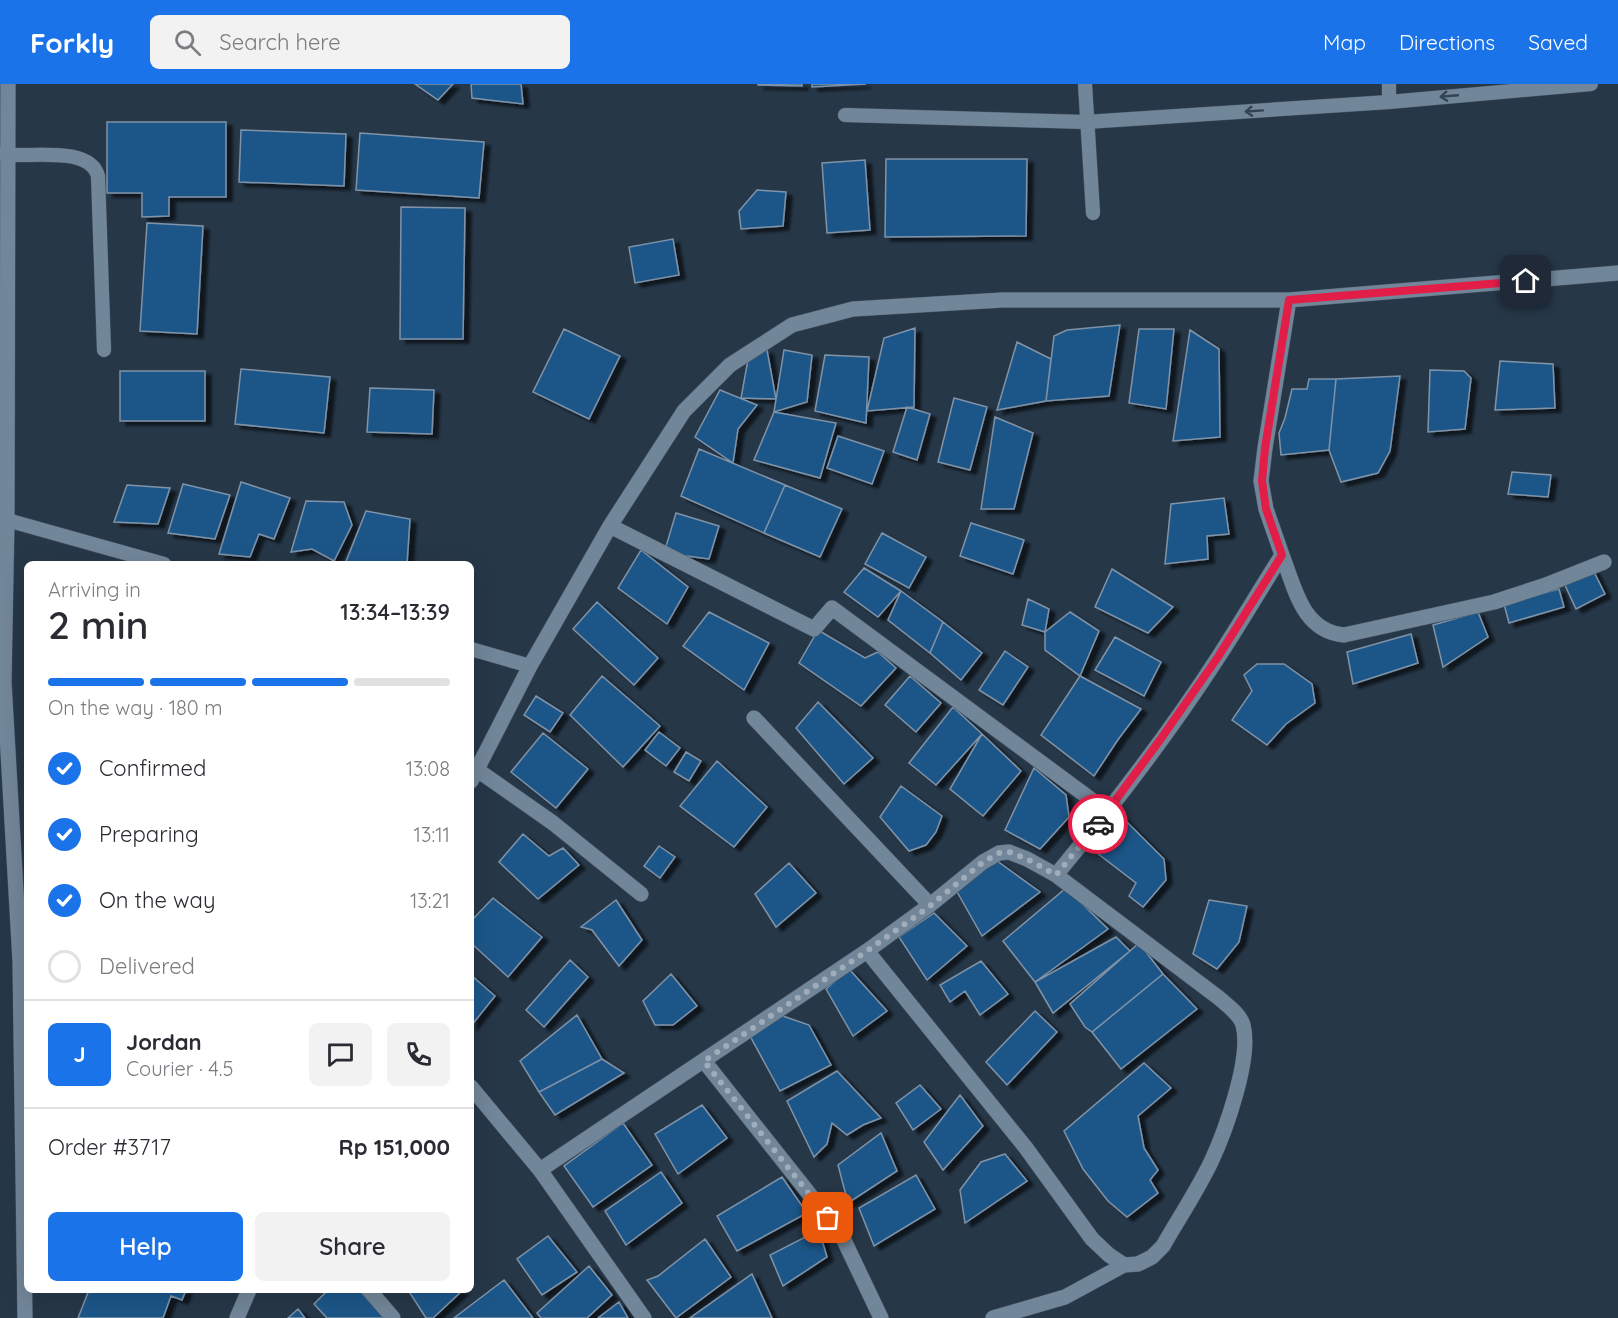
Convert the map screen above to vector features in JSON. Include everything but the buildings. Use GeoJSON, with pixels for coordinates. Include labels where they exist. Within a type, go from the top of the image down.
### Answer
{"type":"FeatureCollection","features":[{"type":"Feature","properties":{"kind":"street"},"geometry":{"type":"LineString","coordinates":[[9,84],[4,155],[3,255],[7,520],[2,682],[24,962]]}},
{"type":"Feature","properties":{"kind":"street"},"geometry":{"type":"LineString","coordinates":[[641,894],[553,823],[474,775],[530,666],[610,526],[684,411],[730,365],[792,325],[853,309],[1002,300],[1289,300],[1618,273]]}},
{"type":"Feature","properties":{"kind":"street"},"geometry":{"type":"LineString","coordinates":[[1289,300],[1265,448],[1262,481],[1266,509],[1282,555],[1303,607],[1311,620],[1332,634],[1344,635],[1494,602],[1604,562]]}},
{"type":"Feature","properties":{"kind":"street"},"geometry":{"type":"LineString","coordinates":[[610,526],[814,629],[831,608],[1108,812]]}},
{"type":"Feature","properties":{"kind":"street"},"geometry":{"type":"LineString","coordinates":[[1056,875],[1108,812],[1218,657],[1282,555]]}},
{"type":"Feature","properties":{"kind":"street"},"geometry":{"type":"LineString","coordinates":[[754,718],[930,906]]}},
{"type":"Feature","properties":{"kind":"street"},"geometry":{"type":"LineString","coordinates":[[540,1170],[867,951],[930,906],[983,862],[999,853],[1009,852],[1056,875],[1219,998],[1239,1017],[1243,1026],[1245,1043],[1234,1100],[1211,1162],[1163,1246],[1152,1257],[1138,1264],[1124,1265],[1065,1297],[993,1318]]}},
{"type":"Feature","properties":{"kind":"street"},"geometry":{"type":"LineString","coordinates":[[867,951],[1026,1148],[1092,1239],[1124,1265]]}},
{"type":"Feature","properties":{"kind":"street"},"geometry":{"type":"LineString","coordinates":[[704,1061],[840,1234],[881,1318]]}},
{"type":"Feature","properties":{"kind":"street"},"geometry":{"type":"LineString","coordinates":[[474,1091],[540,1170],[644,1318]]}},
{"type":"Feature","properties":{"kind":"street"},"geometry":{"type":"LineString","coordinates":[[25,1293],[25,1318]]}},
{"type":"Feature","properties":{"kind":"street"},"geometry":{"type":"LineString","coordinates":[[237,1318],[248,1293]]}},
{"type":"Feature","properties":{"kind":"street"},"geometry":{"type":"LineString","coordinates":[[372,1293],[393,1318]]}},
{"type":"Feature","properties":{"kind":"lane"},"geometry":{"type":"LineString","coordinates":[[1085,84],[1093,213]]}},
{"type":"Feature","properties":{"kind":"lane"},"geometry":{"type":"LineString","coordinates":[[1389,84],[1389,102]]}},
{"type":"Feature","properties":{"kind":"lane"},"geometry":{"type":"LineString","coordinates":[[845,115],[1086,122],[1389,102],[1591,84]]}},
{"type":"Feature","properties":{"kind":"lane"},"geometry":{"type":"LineString","coordinates":[[4,155],[52,155],[82,159],[96,171],[104,350]]}},
{"type":"Feature","properties":{"kind":"lane"},"geometry":{"type":"LineString","coordinates":[[7,520],[153,561]]}},
{"type":"Feature","properties":{"kind":"lane"},"geometry":{"type":"LineString","coordinates":[[474,650],[530,666]]}},
{"type":"Feature","properties":{"kind":"way so far"},"geometry":{"type":"LineString","coordinates":[[828,1218],[704,1061],[867,951],[930,906],[983,862],[999,853],[1009,852],[1056,875],[1098,824]]}},
{"type":"Feature","properties":{"kind":"route"},"geometry":{"type":"LineString","coordinates":[[1098,824],[1218,657],[1282,555],[1266,509],[1262,481],[1265,448],[1289,300],[1526,281]]}}]}
